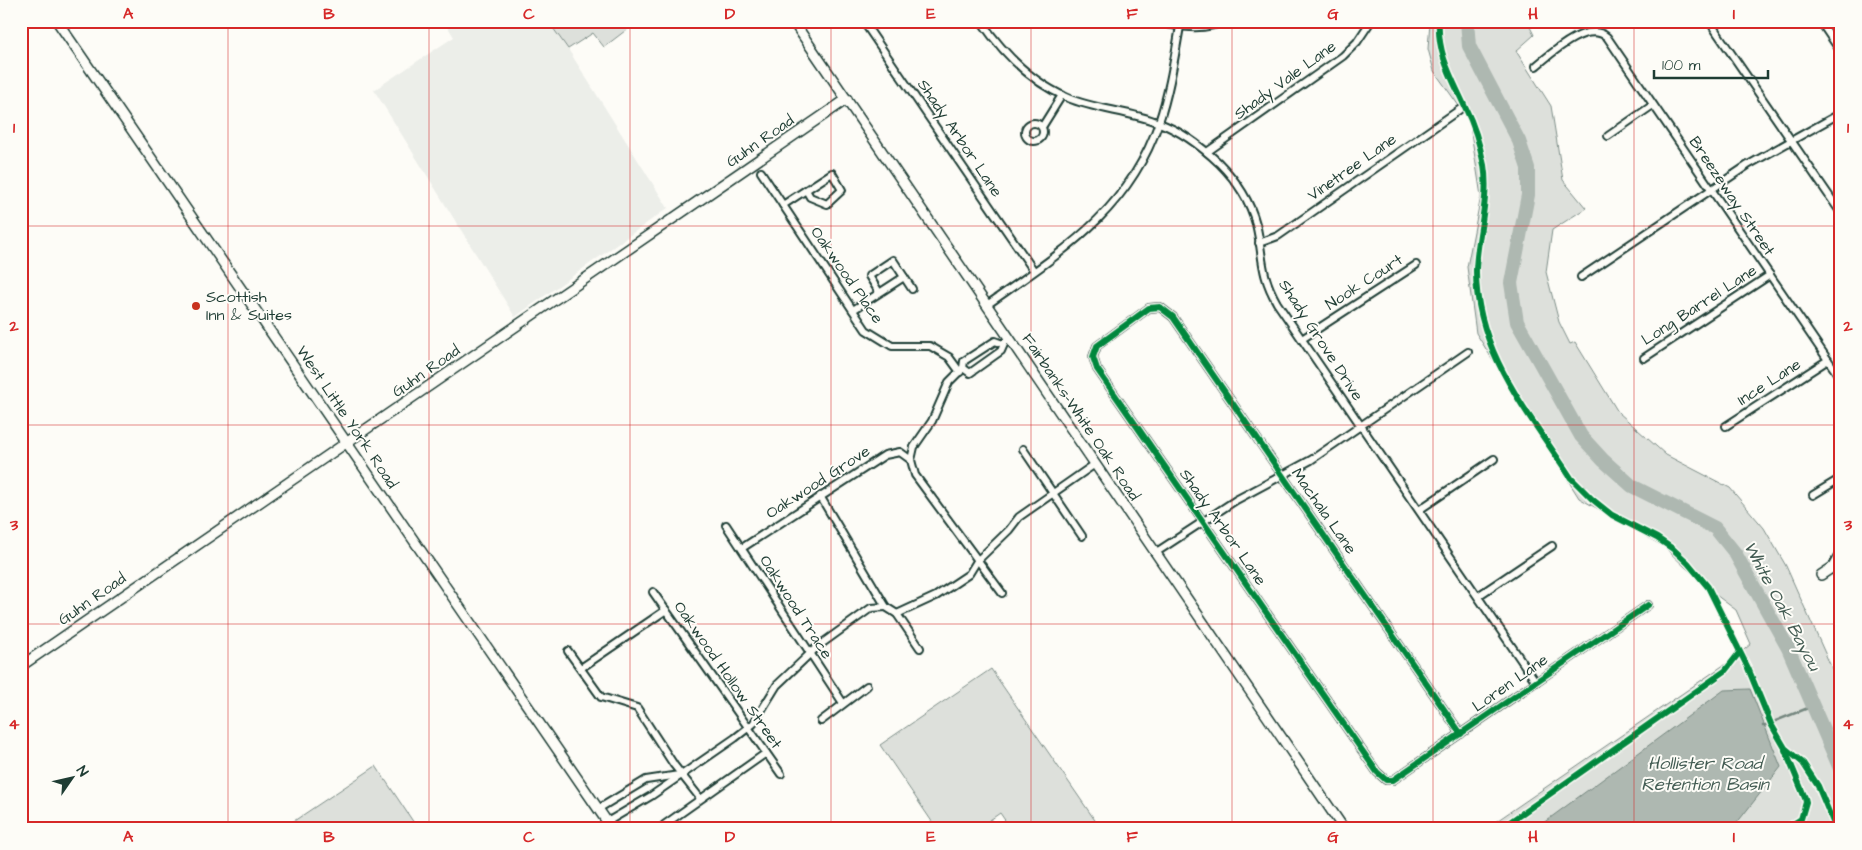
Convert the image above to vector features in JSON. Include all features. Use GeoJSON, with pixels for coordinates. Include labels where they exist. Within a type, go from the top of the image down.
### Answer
{"type":"FeatureCollection","features":[{"type":"Feature","properties":{"kind":"street","name":"West Little York Road"},"geometry":{"type":"LineString","coordinates":[[57,21],[610,826]]}},
{"type":"Feature","properties":{"kind":"street","name":"Fairbanks-White Oak Road"},"geometry":{"type":"LineString","coordinates":[[793,21],[987,305],[1006,341],[1095,464],[1344,829]]}},
{"type":"Feature","properties":{"kind":"street","name":"Shady Arbor Lane"},"geometry":{"type":"LineString","coordinates":[[863,21],[1034,271]]}},
{"type":"Feature","properties":{"kind":"street","name":"Shady Grove Drive"},"geometry":{"type":"LineString","coordinates":[[981,21],[996,42],[1033,78],[1062,95],[1091,106],[1159,123],[1181,134],[1207,152],[1220,164],[1244,195],[1253,216],[1263,272],[1277,303],[1536,682]]}},
{"type":"Feature","properties":{"kind":"street"},"geometry":{"type":"LineString","coordinates":[[1152,21],[1201,28],[1226,21]]}},
{"type":"Feature","properties":{"kind":"street","name":"Shady Vale Lane"},"geometry":{"type":"LineString","coordinates":[[1207,152],[1343,56],[1357,42],[1371,21]]}},
{"type":"Feature","properties":{"kind":"street"},"geometry":{"type":"LineString","coordinates":[[1709,21],[1841,212]]}},
{"type":"Feature","properties":{"kind":"street"},"geometry":{"type":"LineString","coordinates":[[1820,21],[1841,52]]}},
{"type":"Feature","properties":{"kind":"street"},"geometry":{"type":"LineString","coordinates":[[987,305],[1080,239],[1113,204],[1141,162],[1159,123],[1180,24]]}},
{"type":"Feature","properties":{"kind":"street","name":"Breezeway Street"},"geometry":{"type":"LineString","coordinates":[[1536,66],[1579,35],[1597,31],[1610,42],[1841,379]]}},
{"type":"Feature","properties":{"kind":"street"},"geometry":{"type":"LineString","coordinates":[[1042,127],[1062,95]]}},
{"type":"Feature","properties":{"kind":"street","name":"Guhn Road"},"geometry":{"type":"LineString","coordinates":[[21,666],[847,99]]}},
{"type":"Feature","properties":{"kind":"street"},"geometry":{"type":"LineString","coordinates":[[1608,136],[1654,105]]}},
{"type":"Feature","properties":{"kind":"street","name":"Vinetree Lane"},"geometry":{"type":"LineString","coordinates":[[1259,243],[1278,236],[1459,110]]}},
{"type":"Feature","properties":{"kind":"street"},"geometry":{"type":"LineString","coordinates":[[1581,277],[1710,189],[1841,113]]}},
{"type":"Feature","properties":{"kind":"street","name":"Oakwood Place"},"geometry":{"type":"LineString","coordinates":[[761,172],[866,330],[874,337],[892,346],[930,346],[949,357],[961,370]]}},
{"type":"Feature","properties":{"kind":"street"},"geometry":{"type":"LineString","coordinates":[[783,205],[832,173],[842,190],[827,204],[810,197],[806,190]]}},
{"type":"Feature","properties":{"kind":"street"},"geometry":{"type":"LineString","coordinates":[[879,292],[869,276],[893,260],[912,289]]}},
{"type":"Feature","properties":{"kind":"street","name":"Nook Court"},"geometry":{"type":"LineString","coordinates":[[1302,339],[1416,265]]}},
{"type":"Feature","properties":{"kind":"street","name":"Long Barrel Lane"},"geometry":{"type":"LineString","coordinates":[[1644,358],[1770,275]]}},
{"type":"Feature","properties":{"kind":"street"},"geometry":{"type":"LineString","coordinates":[[853,310],[904,277]]}},
{"type":"Feature","properties":{"kind":"street","name":"Shady Arbor Lane"},"geometry":{"type":"LineString","coordinates":[[1160,307],[1149,308],[1101,342],[1094,351],[1093,356],[1098,369],[1377,772],[1386,780]]}},
{"type":"Feature","properties":{"kind":"street","name":"Machala Lane"},"geometry":{"type":"LineString","coordinates":[[1160,307],[1173,317],[1461,734]]}},
{"type":"Feature","properties":{"kind":"street"},"geometry":{"type":"LineString","coordinates":[[961,370],[970,372],[1001,351],[1006,341],[995,341],[964,361],[961,370],[949,382],[932,421],[914,447],[911,460],[915,475],[976,561],[1002,593]]}},
{"type":"Feature","properties":{"kind":"street"},"geometry":{"type":"LineString","coordinates":[[1156,553],[1202,520],[1311,460],[1468,352]]}},
{"type":"Feature","properties":{"kind":"street","name":"Ince Lane"},"geometry":{"type":"LineString","coordinates":[[1726,426],[1828,360]]}},
{"type":"Feature","properties":{"kind":"street"},"geometry":{"type":"LineString","coordinates":[[1023,449],[1082,536]]}},
{"type":"Feature","properties":{"kind":"street","name":"Oakwood Grove"},"geometry":{"type":"LineString","coordinates":[[742,548],[885,455],[900,452],[911,460]]}},
{"type":"Feature","properties":{"kind":"street"},"geometry":{"type":"LineString","coordinates":[[1419,510],[1494,459]]}},
{"type":"Feature","properties":{"kind":"street"},"geometry":{"type":"LineString","coordinates":[[897,614],[948,589],[969,574],[976,561],[1009,530],[1019,517],[1095,464]]}},
{"type":"Feature","properties":{"kind":"street"},"geometry":{"type":"LineString","coordinates":[[1813,495],[1841,478]]}},
{"type":"Feature","properties":{"kind":"street"},"geometry":{"type":"LineString","coordinates":[[820,496],[886,607],[897,614],[920,648]]}},
{"type":"Feature","properties":{"kind":"street","name":"Oakwood Trace"},"geometry":{"type":"LineString","coordinates":[[726,525],[843,703]]}},
{"type":"Feature","properties":{"kind":"street"},"geometry":{"type":"LineString","coordinates":[[1478,596],[1552,546]]}},
{"type":"Feature","properties":{"kind":"street"},"geometry":{"type":"LineString","coordinates":[[1841,553],[1837,566],[1841,579]]}},
{"type":"Feature","properties":{"kind":"street"},"geometry":{"type":"LineString","coordinates":[[1821,575],[1837,566]]}},
{"type":"Feature","properties":{"kind":"street","name":"Oakwood Hollow Street"},"geometry":{"type":"LineString","coordinates":[[653,592],[781,774]]}},
{"type":"Feature","properties":{"kind":"street","name":"Loren Lane"},"geometry":{"type":"LineString","coordinates":[[1386,780],[1393,780],[1648,605]]}},
{"type":"Feature","properties":{"kind":"street"},"geometry":{"type":"LineString","coordinates":[[610,826],[753,724],[777,685],[810,654],[871,608],[886,607]]}},
{"type":"Feature","properties":{"kind":"street"},"geometry":{"type":"LineString","coordinates":[[580,668],[666,610]]}},
{"type":"Feature","properties":{"kind":"street"},"geometry":{"type":"LineString","coordinates":[[568,651],[601,698],[636,708],[674,765],[700,798]]}},
{"type":"Feature","properties":{"kind":"street"},"geometry":{"type":"LineString","coordinates":[[821,721],[866,686]]}},
{"type":"Feature","properties":{"kind":"street"},"geometry":{"type":"LineString","coordinates":[[664,825],[766,753]]}},
{"type":"Feature","properties":{"kind":"street"},"geometry":{"type":"LineString","coordinates":[[598,809],[646,780],[683,774]]}},
{"type":"Feature","properties":{"kind":"shaded area"},"geometry":{"type":"Polygon","coordinates":[[[444,21],[548,21],[568,49],[668,208],[515,317],[374,90],[454,37],[444,21]]]}},
{"type":"Feature","properties":{"kind":"shaded area"},"geometry":{"type":"Polygon","coordinates":[[[548,21],[638,21],[604,47],[593,33],[568,49],[548,21]]]}},
{"type":"Feature","properties":{"kind":"shaded area"},"geometry":{"type":"Polygon","coordinates":[[[1430,21],[1527,21],[1534,35],[1516,51],[1551,106],[1563,180],[1586,208],[1552,230],[1546,272],[1559,322],[1570,344],[1575,342],[1618,412],[1666,455],[1730,488],[1764,528],[1786,566],[1841,689],[1841,829],[1485,829],[1734,658],[1751,644],[1736,610],[1708,589],[1664,547],[1579,498],[1476,333],[1467,267],[1481,196],[1469,120],[1434,71],[1428,49],[1430,21]]]}},
{"type":"Feature","properties":{"kind":"shaded area"},"geometry":{"type":"Polygon","coordinates":[[[991,669],[1101,829],[1011,829],[1000,813],[977,829],[937,829],[880,745],[991,669]]]}},
{"type":"Feature","properties":{"kind":"shaded area"},"geometry":{"type":"Polygon","coordinates":[[[376,766],[418,829],[282,829],[376,766]]]}},
{"type":"Feature","properties":{"kind":"water","name":"Hollister Road Retention Basin"},"geometry":{"type":"Polygon","coordinates":[[[1750,689],[1781,767],[1736,824],[1737,829],[1535,829],[1724,690],[1750,689]]]}},
{"type":"Feature","properties":{"kind":"waterway","name":"White Oak Bayou"},"geometry":{"type":"LineString","coordinates":[[1467,21],[1469,46],[1519,141],[1528,168],[1528,195],[1511,283],[1517,322],[1581,436],[1603,460],[1632,486],[1715,528],[1735,553],[1788,648],[1841,771]]}},
{"type":"Feature","properties":{"kind":"waterway"},"geometry":{"type":"LineString","coordinates":[[1763,726],[1813,706]]}},
{"type":"Feature","properties":{"kind":"cycle path"},"geometry":{"type":"LineString","coordinates":[[1439,21],[1440,44],[1443,55],[1474,128],[1484,165],[1485,191],[1476,270],[1478,300],[1485,328],[1507,380],[1571,478],[1592,499],[1612,515],[1657,538],[1673,549],[1688,563],[1708,587],[1748,668],[1771,724],[1785,748],[1803,763],[1818,786],[1836,829]]}},
{"type":"Feature","properties":{"kind":"cycle path"},"geometry":{"type":"LineString","coordinates":[[1461,734],[1173,317],[1160,307],[1149,308],[1097,346],[1093,357],[1097,369],[1377,772],[1386,780],[1393,780],[1648,605]]}},
{"type":"Feature","properties":{"kind":"cycle path"},"geometry":{"type":"LineString","coordinates":[[1500,829],[1725,671],[1739,653]]}},
{"type":"Feature","properties":{"kind":"cycle path"},"geometry":{"type":"LineString","coordinates":[[1785,750],[1806,802],[1801,819],[1785,829]]}},
{"type":"Feature","properties":{"kind":"place","name":"Scottish Inn & Suites"},"geometry":{"type":"Point","coordinates":[196,306]}}]}
